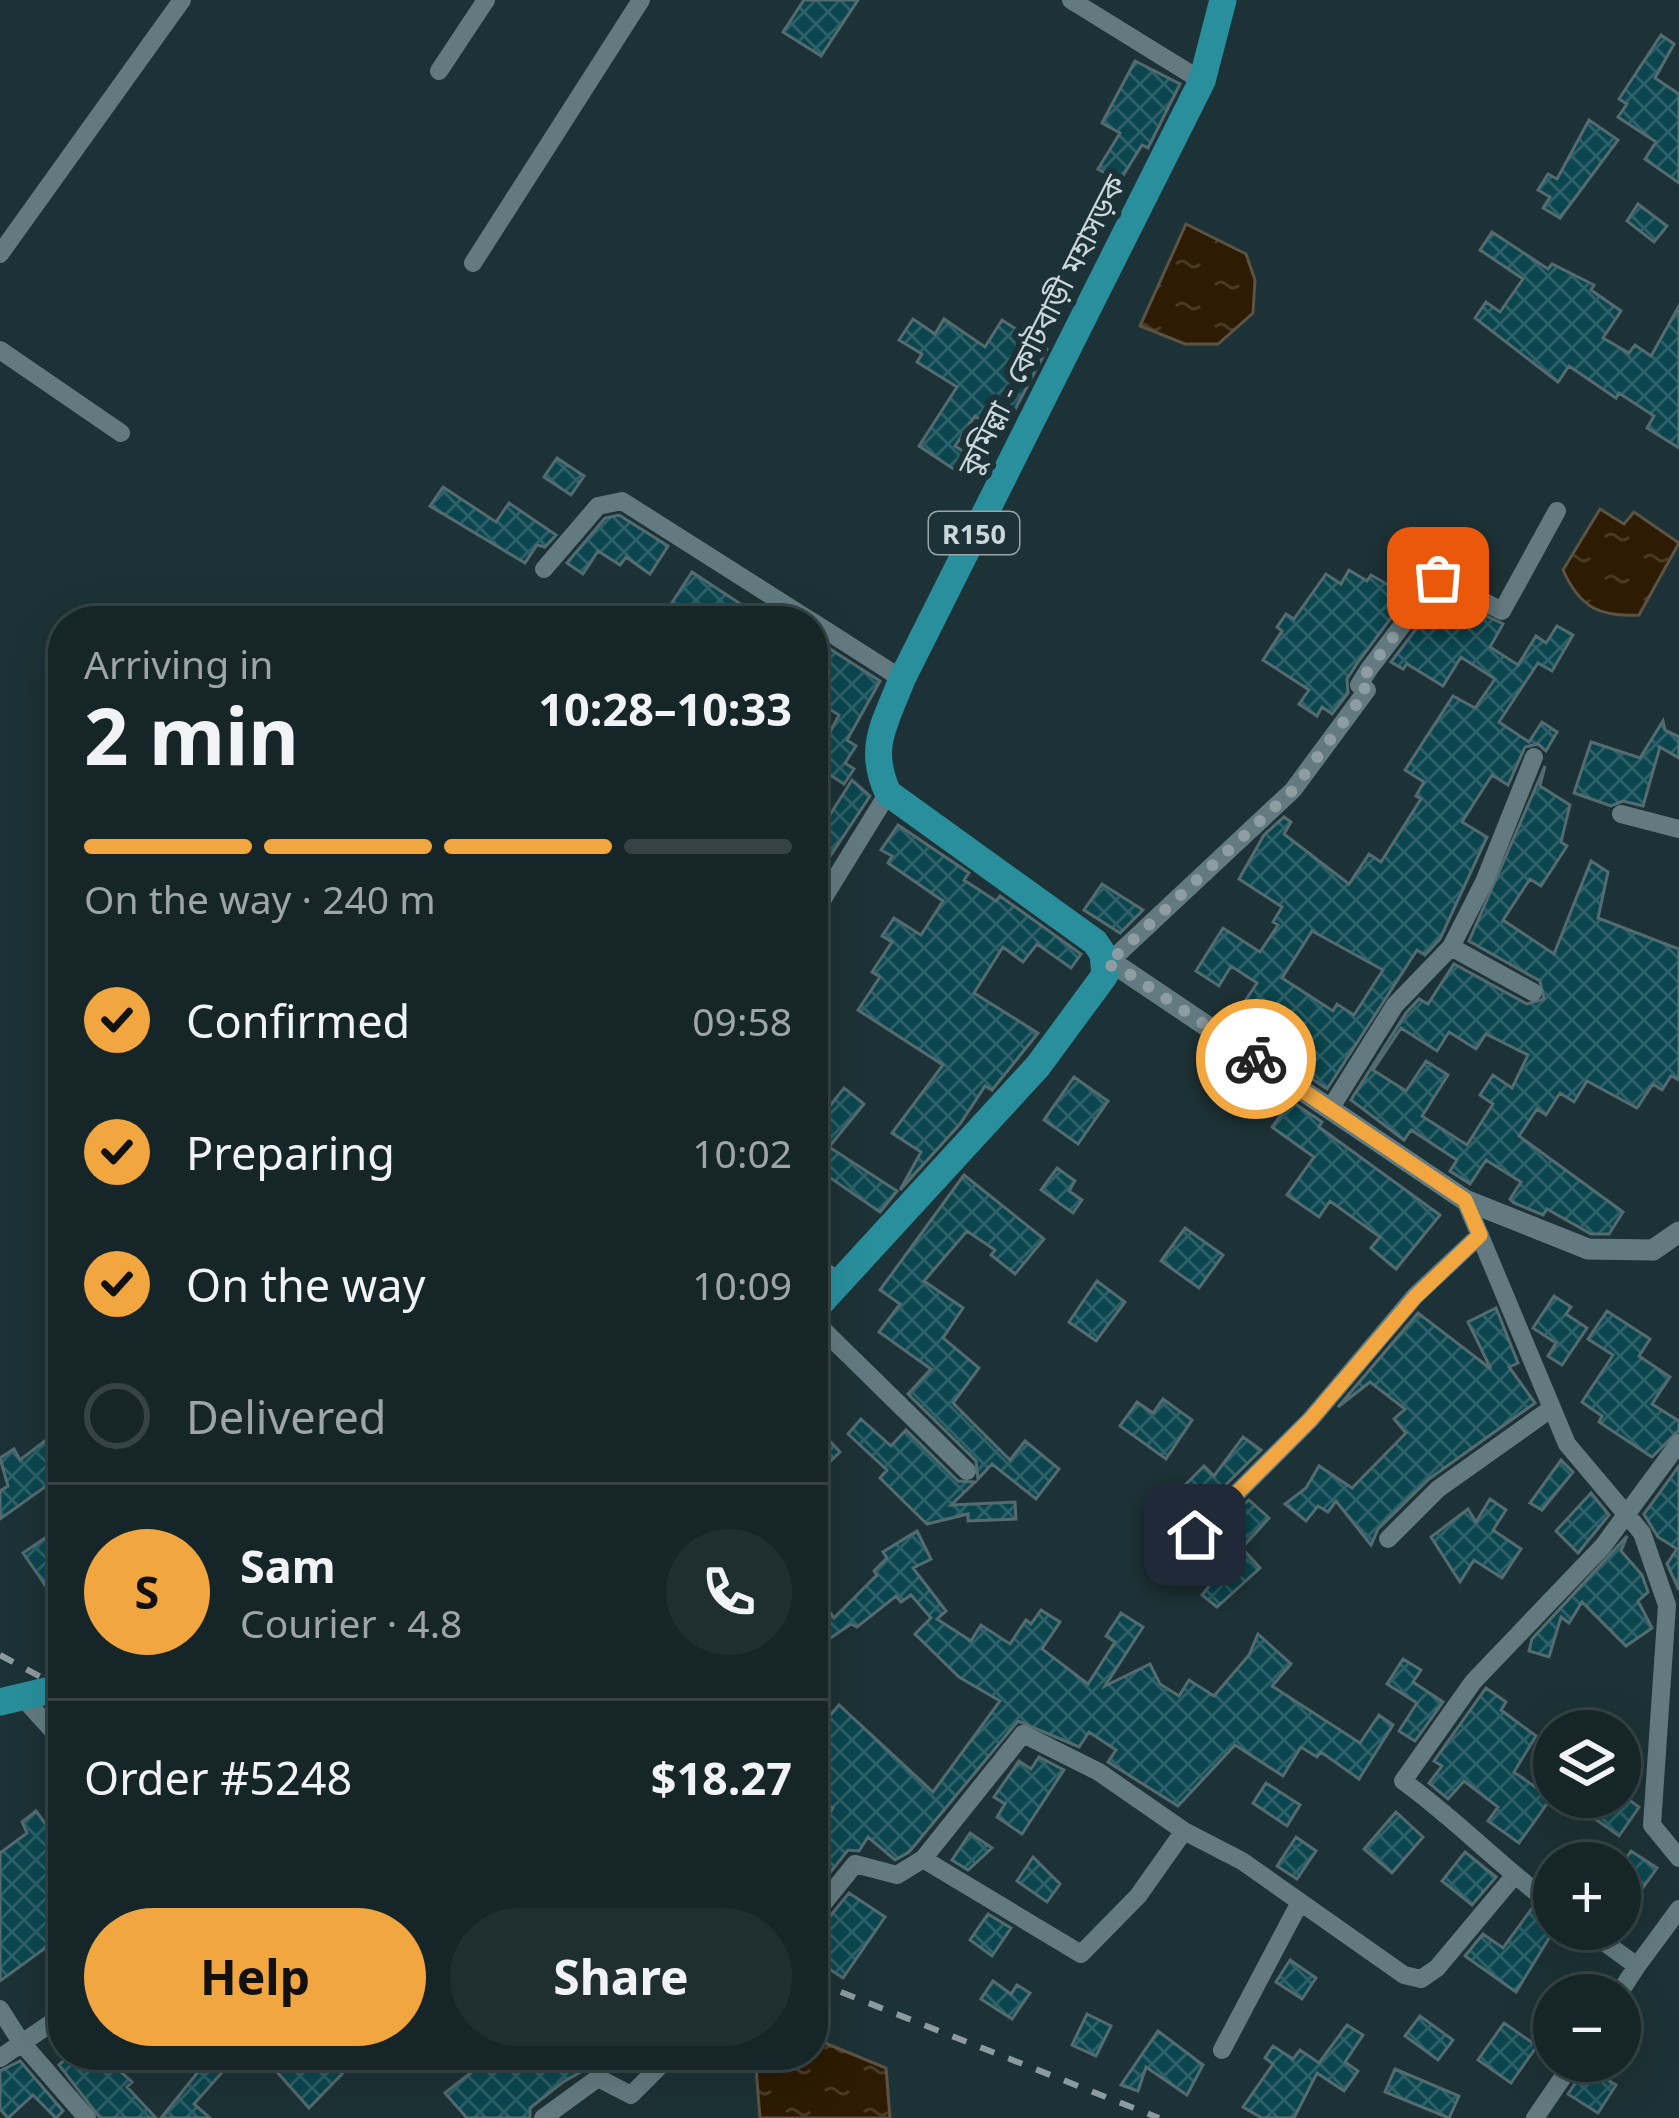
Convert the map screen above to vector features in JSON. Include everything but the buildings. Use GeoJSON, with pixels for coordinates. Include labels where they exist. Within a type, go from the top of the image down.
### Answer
{"type":"FeatureCollection","features":[{"type":"Feature","properties":{"kind":"main road","name":"কুমিল্লা - কোটবাড়ী মহাসড়ক"},"geometry":{"type":"LineString","coordinates":[[887,794],[876,767],[876,744],[902,679],[1202,81],[1223,0]]}},
{"type":"Feature","properties":{"kind":"main road"},"geometry":{"type":"LineString","coordinates":[[828,1298],[1038,1066],[1100,989],[1106,965],[1095,942],[887,794]]}},
{"type":"Feature","properties":{"kind":"main road"},"geometry":{"type":"LineString","coordinates":[[12,1700],[48,1691]]}},
{"type":"Feature","properties":{"kind":"street"},"geometry":{"type":"LineString","coordinates":[[0,254],[182,0]]}},
{"type":"Feature","properties":{"kind":"street"},"geometry":{"type":"LineString","coordinates":[[439,71],[486,0]]}},
{"type":"Feature","properties":{"kind":"street"},"geometry":{"type":"LineString","coordinates":[[473,263],[641,0]]}},
{"type":"Feature","properties":{"kind":"street"},"geometry":{"type":"LineString","coordinates":[[1071,0],[1202,81]]}},
{"type":"Feature","properties":{"kind":"street"},"geometry":{"type":"LineString","coordinates":[[0,350],[121,433]]}},
{"type":"Feature","properties":{"kind":"street"},"geometry":{"type":"LineString","coordinates":[[544,569],[598,506],[622,501],[787,606]]}},
{"type":"Feature","properties":{"kind":"street"},"geometry":{"type":"LineString","coordinates":[[1106,965],[1293,790],[1367,690],[1359,685],[1369,669],[1438,578],[1502,610],[1557,512]]}},
{"type":"Feature","properties":{"kind":"street"},"geometry":{"type":"LineString","coordinates":[[828,632],[902,679]]}},
{"type":"Feature","properties":{"kind":"street"},"geometry":{"type":"LineString","coordinates":[[1330,1108],[1395,1005],[1451,946],[1484,882],[1534,757]]}},
{"type":"Feature","properties":{"kind":"street"},"geometry":{"type":"LineString","coordinates":[[828,890],[887,794]]}},
{"type":"Feature","properties":{"kind":"street"},"geometry":{"type":"LineString","coordinates":[[1621,814],[1679,829]]}},
{"type":"Feature","properties":{"kind":"street"},"geometry":{"type":"LineString","coordinates":[[1451,946],[1533,992]]}},
{"type":"Feature","properties":{"kind":"street"},"geometry":{"type":"LineString","coordinates":[[1106,965],[1119,967],[1465,1200],[1588,1249],[1653,1250],[1666,1246],[1679,1232]]}},
{"type":"Feature","properties":{"kind":"street"},"geometry":{"type":"LineString","coordinates":[[1465,1200],[1567,1444],[1642,1533],[1673,1609],[1652,1825],[1679,1858]]}},
{"type":"Feature","properties":{"kind":"street"},"geometry":{"type":"LineString","coordinates":[[1195,1535],[1310,1420],[1415,1297],[1480,1235]]}},
{"type":"Feature","properties":{"kind":"street"},"geometry":{"type":"LineString","coordinates":[[828,1330],[967,1472]]}},
{"type":"Feature","properties":{"kind":"street"},"geometry":{"type":"LineString","coordinates":[[1388,1539],[1438,1490],[1552,1408]]}},
{"type":"Feature","properties":{"kind":"street"},"geometry":{"type":"LineString","coordinates":[[1533,1890],[1461,1823],[1403,1781],[1473,1682],[1603,1546],[1679,1443]]}},
{"type":"Feature","properties":{"kind":"street"},"geometry":{"type":"LineString","coordinates":[[12,1700],[48,1730]]}},
{"type":"Feature","properties":{"kind":"street"},"geometry":{"type":"LineString","coordinates":[[828,1897],[855,1864],[897,1875],[923,1858],[1023,1733],[1099,1772],[1184,1831],[1242,1861],[1404,1975],[1421,1979],[1437,1968],[1514,1876]]}},
{"type":"Feature","properties":{"kind":"street"},"geometry":{"type":"LineString","coordinates":[[923,1858],[1081,1954],[1138,1896],[1184,1831]]}},
{"type":"Feature","properties":{"kind":"street"},"geometry":{"type":"LineString","coordinates":[[1222,2050],[1299,1904]]}},
{"type":"Feature","properties":{"kind":"street"},"geometry":{"type":"LineString","coordinates":[[1632,1974],[1679,1910]]}},
{"type":"Feature","properties":{"kind":"street"},"geometry":{"type":"LineString","coordinates":[[1615,1950],[1637,1966]]}},
{"type":"Feature","properties":{"kind":"street"},"geometry":{"type":"LineString","coordinates":[[0,2009],[21,2042],[87,2118]]}},
{"type":"Feature","properties":{"kind":"street"},"geometry":{"type":"LineString","coordinates":[[0,2059],[48,2025]]}},
{"type":"Feature","properties":{"kind":"street"},"geometry":{"type":"LineString","coordinates":[[543,2118],[598,2078],[631,2095],[656,2070]]}},
{"type":"Feature","properties":{"kind":"street"},"geometry":{"type":"LineString","coordinates":[[1535,2118],[1560,2082]]}},
{"type":"Feature","properties":{"kind":"lane"},"geometry":{"type":"LineString","coordinates":[[828,1269],[846,1278]]}},
{"type":"Feature","properties":{"kind":"water"},"geometry":{"type":"Polygon","coordinates":[[[1186,224],[1246,254],[1255,280],[1253,313],[1218,344],[1185,344],[1140,326],[1186,224]]]}},
{"type":"Feature","properties":{"kind":"water"},"geometry":{"type":"Polygon","coordinates":[[[1600,509],[1624,524],[1634,512],[1679,543],[1639,615],[1593,608],[1563,570],[1600,509]]]}},
{"type":"Feature","properties":{"kind":"water"},"geometry":{"type":"Polygon","coordinates":[[[828,2044],[886,2068],[890,2118],[760,2118],[756,2070],[828,2070],[828,2044]]]}},
{"type":"Feature","properties":{"kind":"railway"},"geometry":{"type":"LineString","coordinates":[[0,1655],[48,1681]]}},
{"type":"Feature","properties":{"kind":"railway"},"geometry":{"type":"LineString","coordinates":[[828,1987],[1159,2118]]}},
{"type":"Feature","properties":{"kind":"way so far"},"geometry":{"type":"LineString","coordinates":[[1256,1059],[1119,967],[1106,965],[1293,790],[1367,690],[1359,685],[1369,669],[1438,578]]}},
{"type":"Feature","properties":{"kind":"route"},"geometry":{"type":"LineString","coordinates":[[1195,1535],[1361,1366],[1415,1297],[1480,1235],[1465,1200],[1256,1059]]}}]}
